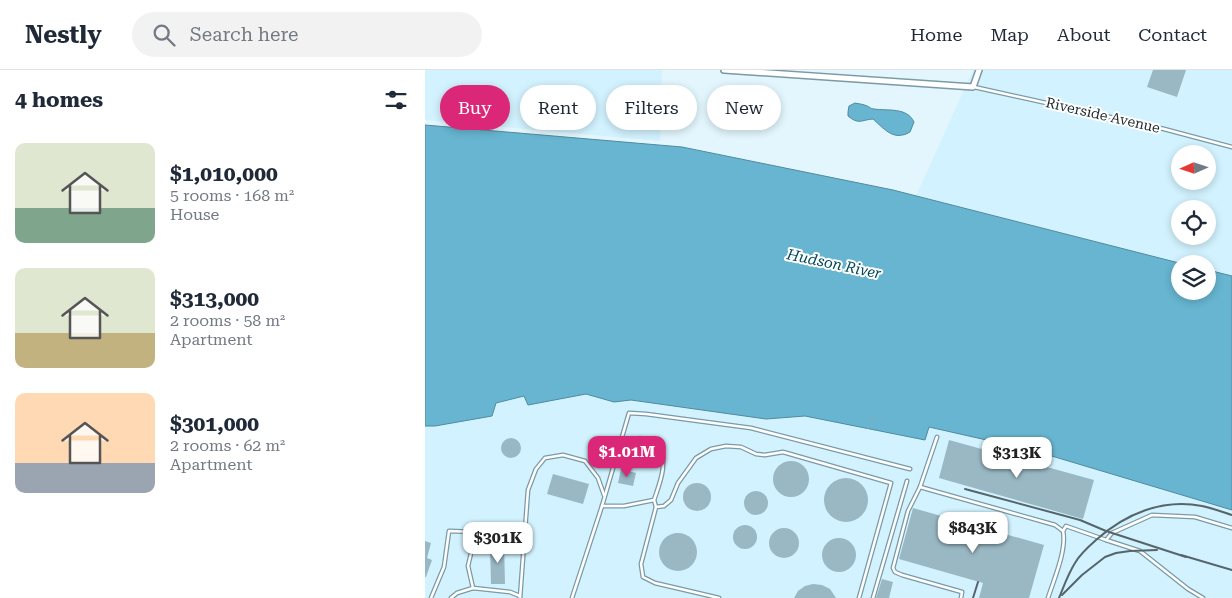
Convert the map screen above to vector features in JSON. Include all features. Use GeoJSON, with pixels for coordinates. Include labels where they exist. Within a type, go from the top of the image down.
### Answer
{"type":"FeatureCollection","features":[{"type":"Feature","properties":{"kind":"street","name":"Riverside Avenue"},"geometry":{"type":"LineString","coordinates":[[725,70],[973,86]]}},
{"type":"Feature","properties":{"kind":"street"},"geometry":{"type":"LineString","coordinates":[[973,86],[979,70]]}},
{"type":"Feature","properties":{"kind":"lane","name":"Riverside Avenue"},"geometry":{"type":"LineString","coordinates":[[973,86],[1155,127],[1232,147]]}},
{"type":"Feature","properties":{"kind":"lane"},"geometry":{"type":"LineString","coordinates":[[572,598],[602,506],[629,413],[751,428],[910,468]]}},
{"type":"Feature","properties":{"kind":"lane"},"geometry":{"type":"LineString","coordinates":[[937,437],[921,488],[908,511],[893,568],[895,572],[902,575],[962,592],[961,598]]}},
{"type":"Feature","properties":{"kind":"lane"},"geometry":{"type":"LineString","coordinates":[[618,450],[635,438],[646,438],[658,446],[663,459],[662,472],[654,500],[656,507],[641,564],[643,577],[655,583],[719,598]]}},
{"type":"Feature","properties":{"kind":"lane"},"geometry":{"type":"LineString","coordinates":[[656,507],[664,506],[671,500],[679,483],[696,458],[711,449],[726,446],[741,447],[756,454],[765,455],[783,452],[891,483],[859,598]]}},
{"type":"Feature","properties":{"kind":"lane"},"geometry":{"type":"LineString","coordinates":[[451,598],[457,593],[473,588],[510,592],[520,597],[528,490],[536,470],[545,458],[563,454],[585,460],[598,478],[605,496]]}},
{"type":"Feature","properties":{"kind":"lane"},"geometry":{"type":"LineString","coordinates":[[873,598],[907,481]]}},
{"type":"Feature","properties":{"kind":"lane"},"geometry":{"type":"LineString","coordinates":[[921,488],[1055,525],[1063,531],[1065,538],[1064,549],[1048,598]]}},
{"type":"Feature","properties":{"kind":"lane"},"geometry":{"type":"LineString","coordinates":[[602,506],[625,506],[654,500]]}},
{"type":"Feature","properties":{"kind":"lane"},"geometry":{"type":"LineString","coordinates":[[1106,540],[1112,533],[1152,515],[1195,517],[1232,528]]}},
{"type":"Feature","properties":{"kind":"lane"},"geometry":{"type":"LineString","coordinates":[[1063,531],[1066,526],[1140,550],[1188,589],[1203,598]]}},
{"type":"Feature","properties":{"kind":"lane"},"geometry":{"type":"LineString","coordinates":[[431,598],[444,568],[449,531],[476,532],[468,566],[473,588]]}},
{"type":"Feature","properties":{"kind":"path"},"geometry":{"type":"LineString","coordinates":[[868,429],[871,415],[881,418]]}},
{"type":"Feature","properties":{"kind":"shaded area"},"geometry":{"type":"Polygon","coordinates":[[[425,70],[662,70],[662,85],[606,85],[606,130],[660,130],[660,141],[537,130],[596,130],[596,85],[520,85],[520,128],[510,128],[510,85],[440,85],[440,121],[425,120],[425,70]]]}},
{"type":"Feature","properties":{"kind":"shaded area"},"geometry":{"type":"Polygon","coordinates":[[[973,70],[1232,70],[1232,276],[1216,272],[1216,255],[1171,255],[1171,261],[916,196],[973,70]]]}},
{"type":"Feature","properties":{"kind":"shaded area"},"geometry":{"type":"Polygon","coordinates":[[[586,394],[614,402],[631,400],[766,419],[805,416],[925,440],[928,427],[1035,451],[1232,510],[1232,598],[425,598],[425,426],[492,416],[496,403],[525,396],[528,405],[586,394]]]}},
{"type":"Feature","properties":{"kind":"water"},"geometry":{"type":"Polygon","coordinates":[[[855,103],[874,109],[907,114],[914,122],[910,132],[903,135],[894,135],[886,131],[873,119],[855,120],[848,116],[848,112],[849,106],[855,103]]]}},
{"type":"Feature","properties":{"kind":"water","name":"Hudson River"},"geometry":{"type":"Polygon","coordinates":[[[425,125],[440,126],[440,130],[483,130],[682,147],[893,190],[1171,261],[1171,300],[1216,300],[1216,272],[1232,276],[1232,510],[1035,451],[929,427],[925,440],[805,416],[766,419],[631,400],[614,402],[586,394],[528,405],[524,396],[496,403],[492,416],[425,426],[425,125]]]}},
{"type":"Feature","properties":{"kind":"building"},"geometry":{"type":"Polygon","coordinates":[[[1153,70],[1186,70],[1177,97],[1147,87],[1153,70]]]}},
{"type":"Feature","properties":{"kind":"building"},"geometry":{"type":"Polygon","coordinates":[[[507,438],[515,438],[521,444],[521,452],[515,458],[507,458],[501,452],[501,444],[507,438]]]}},
{"type":"Feature","properties":{"kind":"building"},"geometry":{"type":"Polygon","coordinates":[[[949,440],[1094,480],[1083,519],[939,478],[949,440]]]}},
{"type":"Feature","properties":{"kind":"building"},"geometry":{"type":"Polygon","coordinates":[[[791,461],[798,462],[804,466],[808,472],[808,486],[804,492],[798,496],[791,497],[784,496],[778,492],[774,486],[773,479],[774,472],[778,466],[784,462],[791,461]]]}},
{"type":"Feature","properties":{"kind":"building"},"geometry":{"type":"Polygon","coordinates":[[[621,469],[636,473],[633,486],[618,483],[621,469]]]}},
{"type":"Feature","properties":{"kind":"building"},"geometry":{"type":"Polygon","coordinates":[[[553,474],[589,484],[583,504],[547,494],[553,474]]]}},
{"type":"Feature","properties":{"kind":"building"},"geometry":{"type":"Polygon","coordinates":[[[850,478],[862,484],[867,491],[867,509],[862,516],[855,521],[842,522],[834,519],[827,512],[824,496],[827,488],[834,481],[850,478]]]}},
{"type":"Feature","properties":{"kind":"building"},"geometry":{"type":"Polygon","coordinates":[[[697,483],[707,487],[711,497],[707,507],[697,511],[687,507],[683,497],[687,487],[697,483]]]}},
{"type":"Feature","properties":{"kind":"building"},"geometry":{"type":"Polygon","coordinates":[[[756,491],[765,494],[768,503],[765,512],[756,515],[747,512],[744,503],[747,494],[756,491]]]}},
{"type":"Feature","properties":{"kind":"building"},"geometry":{"type":"Polygon","coordinates":[[[913,508],[1044,545],[1029,598],[979,598],[983,583],[899,559],[913,508]]]}},
{"type":"Feature","properties":{"kind":"building"},"geometry":{"type":"Polygon","coordinates":[[[745,525],[754,528],[757,537],[754,546],[745,549],[736,546],[733,537],[736,528],[745,525]]]}},
{"type":"Feature","properties":{"kind":"building"},"geometry":{"type":"Polygon","coordinates":[[[784,528],[795,532],[799,543],[795,554],[784,558],[773,554],[769,543],[773,532],[784,528]]]}},
{"type":"Feature","properties":{"kind":"building"},"geometry":{"type":"Polygon","coordinates":[[[678,533],[691,539],[697,552],[691,565],[678,571],[665,565],[659,552],[665,539],[678,533]]]}},
{"type":"Feature","properties":{"kind":"building"},"geometry":{"type":"Polygon","coordinates":[[[839,538],[851,543],[856,555],[851,567],[839,572],[827,567],[822,555],[827,543],[839,538]]]}},
{"type":"Feature","properties":{"kind":"building"},"geometry":{"type":"Polygon","coordinates":[[[425,541],[431,543],[427,558],[432,560],[426,577],[425,577],[425,541]]]}},
{"type":"Feature","properties":{"kind":"building"},"geometry":{"type":"Polygon","coordinates":[[[504,544],[505,584],[491,584],[490,545],[504,544]]]}},
{"type":"Feature","properties":{"kind":"building"},"geometry":{"type":"Polygon","coordinates":[[[882,579],[893,582],[889,598],[876,598],[882,579]]]}},
{"type":"Feature","properties":{"kind":"building"},"geometry":{"type":"Polygon","coordinates":[[[813,584],[822,585],[830,589],[836,598],[794,598],[798,591],[805,586],[813,584]]]}},
{"type":"Feature","properties":{"kind":"railway"},"geometry":{"type":"LineString","coordinates":[[965,489],[1080,520],[1106,531],[1186,557]]}},
{"type":"Feature","properties":{"kind":"railway"},"geometry":{"type":"LineString","coordinates":[[1059,598],[1070,571],[1082,554],[1107,531],[1132,516],[1145,510],[1173,504],[1206,507],[1232,515]]}},
{"type":"Feature","properties":{"kind":"railway"},"geometry":{"type":"LineString","coordinates":[[1062,595],[1082,575],[1105,557],[1130,551],[1157,550]]}},
{"type":"Feature","properties":{"kind":"railway"},"geometry":{"type":"LineString","coordinates":[[1181,555],[1232,570]]}},
{"type":"Feature","properties":{"kind":"railway"},"geometry":{"type":"LineString","coordinates":[[973,598],[978,582]]}}]}
